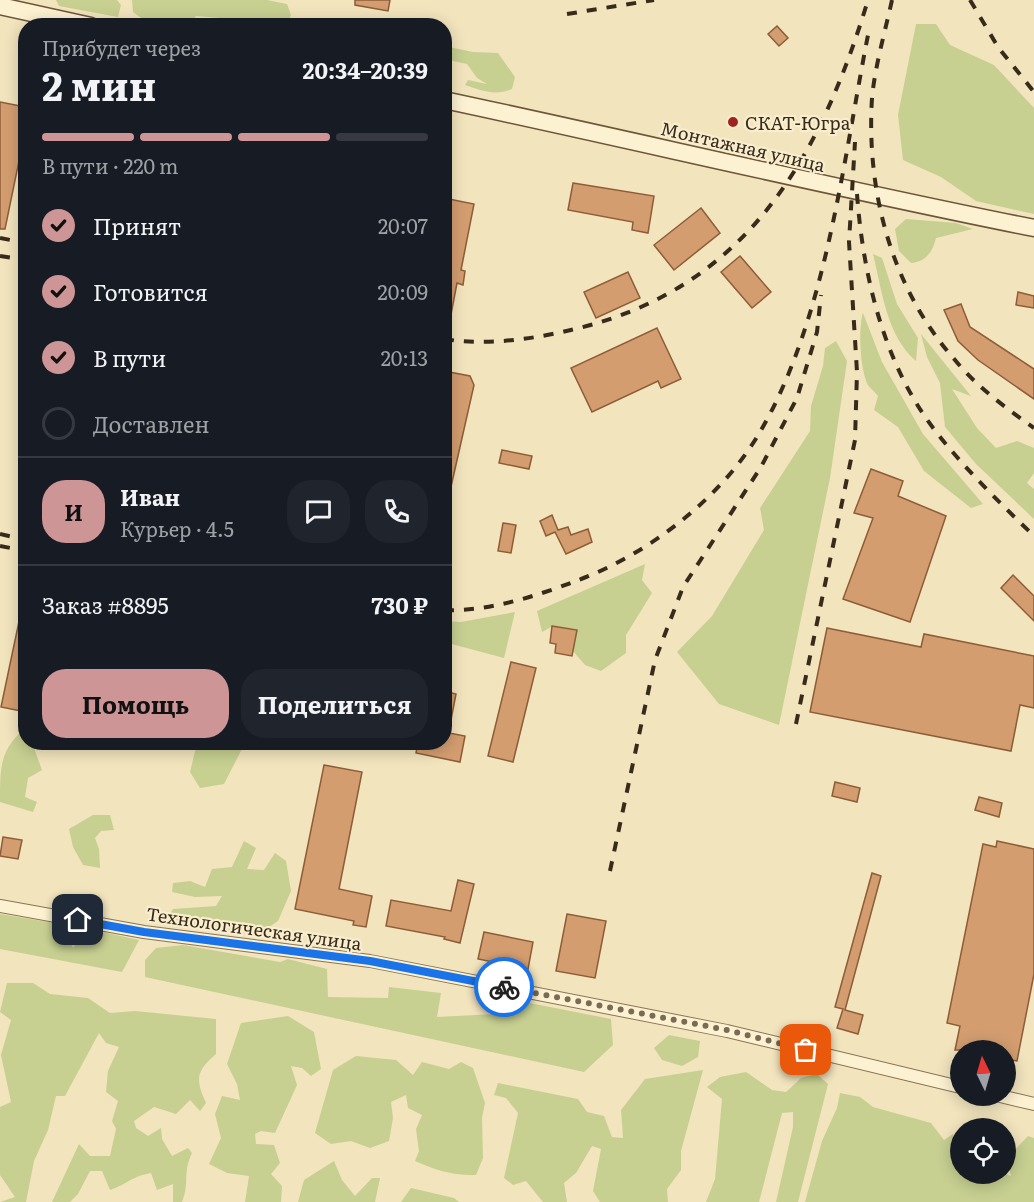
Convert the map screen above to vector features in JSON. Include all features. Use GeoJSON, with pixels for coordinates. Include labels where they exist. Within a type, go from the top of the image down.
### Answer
{"type":"FeatureCollection","features":[{"type":"Feature","properties":{"kind":"street"},"geometry":{"type":"LineString","coordinates":[[0,6],[55,18]]}},
{"type":"Feature","properties":{"kind":"street","name":"Монтажная улица"},"geometry":{"type":"LineString","coordinates":[[452,102],[670,148],[877,197],[1034,228]]}},
{"type":"Feature","properties":{"kind":"street","name":"Технологическая улица"},"geometry":{"type":"LineString","coordinates":[[0,906],[144,932],[370,961],[727,1030],[950,1085]]}},
{"type":"Feature","properties":{"kind":"street"},"geometry":{"type":"LineString","coordinates":[[1016,1100],[1034,1104]]}},
{"type":"Feature","properties":{"kind":"green space"},"geometry":{"type":"Polygon","coordinates":[[[56,0],[117,0],[121,5],[118,17],[59,6],[56,0]]]}},
{"type":"Feature","properties":{"kind":"green space"},"geometry":{"type":"Polygon","coordinates":[[[132,0],[267,0],[287,4],[291,15],[290,18],[196,16],[195,18],[141,18],[133,12],[132,0]]]}},
{"type":"Feature","properties":{"kind":"green space"},"geometry":{"type":"Polygon","coordinates":[[[916,24],[936,24],[950,45],[994,65],[1034,108],[1034,214],[976,201],[941,177],[903,160],[898,115],[916,24]]]}},
{"type":"Feature","properties":{"kind":"green space"},"geometry":{"type":"Polygon","coordinates":[[[452,48],[473,52],[498,53],[515,77],[512,89],[495,92],[483,91],[465,85],[468,80],[487,84],[477,78],[467,64],[452,61],[452,48]]]}},
{"type":"Feature","properties":{"kind":"green space"},"geometry":{"type":"Polygon","coordinates":[[[906,219],[956,223],[973,229],[936,238],[928,255],[911,263],[899,251],[895,229],[906,219]]]}},
{"type":"Feature","properties":{"kind":"green space"},"geometry":{"type":"Polygon","coordinates":[[[873,254],[882,258],[897,304],[918,338],[916,361],[898,338],[892,325],[873,254]]]}},
{"type":"Feature","properties":{"kind":"green space"},"geometry":{"type":"Polygon","coordinates":[[[863,313],[882,362],[923,434],[983,504],[971,508],[924,471],[898,427],[874,410],[878,396],[868,385],[862,360],[861,320],[863,313]]]}},
{"type":"Feature","properties":{"kind":"green space"},"geometry":{"type":"Polygon","coordinates":[[[921,334],[971,396],[952,389],[977,428],[996,448],[1017,441],[1034,448],[1034,473],[1027,483],[1034,489],[1034,519],[976,464],[945,427],[940,383],[927,357],[921,334]]]}},
{"type":"Feature","properties":{"kind":"green space"},"geometry":{"type":"Polygon","coordinates":[[[836,341],[847,361],[830,478],[779,725],[719,704],[677,652],[712,616],[764,530],[760,508],[810,431],[811,406],[823,366],[825,348],[836,341]]]}},
{"type":"Feature","properties":{"kind":"green space"},"geometry":{"type":"Polygon","coordinates":[[[645,564],[642,580],[652,593],[626,635],[626,653],[601,671],[585,665],[573,651],[576,630],[553,626],[542,632],[537,611],[645,564]]]}},
{"type":"Feature","properties":{"kind":"green space"},"geometry":{"type":"Polygon","coordinates":[[[515,612],[504,658],[452,644],[452,621],[461,622],[515,612]]]}},
{"type":"Feature","properties":{"kind":"green space"},"geometry":{"type":"Polygon","coordinates":[[[18,735],[18,750],[35,750],[42,770],[28,778],[25,797],[37,802],[33,812],[0,802],[3,761],[5,753],[18,735]]]}},
{"type":"Feature","properties":{"kind":"green space"},"geometry":{"type":"Polygon","coordinates":[[[195,750],[241,750],[224,784],[200,788],[190,772],[195,750]]]}},
{"type":"Feature","properties":{"kind":"green space"},"geometry":{"type":"Polygon","coordinates":[[[93,815],[110,815],[114,830],[101,831],[95,838],[99,849],[100,868],[83,865],[73,847],[69,829],[93,815]]]}},
{"type":"Feature","properties":{"kind":"green space"},"geometry":{"type":"Polygon","coordinates":[[[244,841],[256,848],[247,869],[264,870],[275,853],[286,861],[291,891],[278,921],[257,935],[191,927],[169,916],[173,909],[216,906],[222,896],[195,897],[172,892],[173,883],[190,881],[205,887],[212,869],[232,867],[244,841]]]}},
{"type":"Feature","properties":{"kind":"green space"},"geometry":{"type":"Polygon","coordinates":[[[0,914],[61,924],[73,948],[89,929],[139,940],[122,972],[0,949],[0,914]]]}},
{"type":"Feature","properties":{"kind":"green space"},"geometry":{"type":"Polygon","coordinates":[[[183,945],[280,962],[288,959],[327,969],[328,997],[388,998],[389,987],[441,993],[437,1017],[495,1014],[504,998],[611,1019],[613,1045],[584,1072],[145,977],[145,960],[156,948],[183,945]]]}},
{"type":"Feature","properties":{"kind":"green space"},"geometry":{"type":"Polygon","coordinates":[[[7,983],[33,983],[50,994],[88,998],[110,1013],[135,1011],[216,1019],[216,1054],[204,1065],[199,1076],[200,1088],[206,1103],[200,1111],[190,1100],[176,1114],[154,1107],[134,1121],[136,1128],[148,1136],[161,1128],[162,1139],[172,1156],[188,1148],[192,1153],[187,1167],[186,1189],[182,1202],[173,1202],[173,1184],[157,1190],[151,1173],[139,1176],[110,1190],[102,1171],[90,1171],[78,1194],[70,1202],[52,1202],[79,1144],[90,1156],[110,1156],[116,1129],[112,1121],[118,1101],[106,1092],[108,1071],[119,1047],[106,1043],[99,1033],[65,1096],[56,1096],[48,1130],[34,1161],[26,1202],[0,1202],[15,1197],[0,1175],[0,1107],[11,1102],[1,1055],[11,1020],[0,1012],[7,983]]]}},
{"type":"Feature","properties":{"kind":"green space"},"geometry":{"type":"Polygon","coordinates":[[[288,1016],[314,1032],[321,1069],[311,1076],[302,1068],[291,1066],[297,1085],[275,1133],[261,1131],[255,1134],[256,1144],[274,1145],[280,1163],[271,1174],[282,1186],[281,1202],[245,1202],[249,1176],[227,1173],[209,1164],[221,1138],[215,1114],[222,1096],[240,1100],[237,1084],[227,1064],[241,1023],[288,1016]]]}},
{"type":"Feature","properties":{"kind":"green space"},"geometry":{"type":"Polygon","coordinates":[[[669,1035],[700,1041],[698,1057],[682,1066],[662,1060],[654,1048],[669,1035]]]}},
{"type":"Feature","properties":{"kind":"green space"},"geometry":{"type":"Polygon","coordinates":[[[356,1056],[396,1060],[413,1075],[422,1062],[449,1069],[461,1062],[473,1068],[485,1103],[482,1118],[483,1158],[476,1175],[445,1172],[415,1161],[419,1151],[416,1129],[422,1115],[408,1108],[406,1095],[391,1102],[393,1118],[389,1141],[370,1148],[351,1141],[331,1144],[315,1133],[333,1070],[356,1056]]]}},
{"type":"Feature","properties":{"kind":"green space"},"geometry":{"type":"Polygon","coordinates":[[[703,1070],[681,1151],[681,1170],[667,1189],[668,1202],[600,1202],[593,1191],[601,1149],[592,1146],[576,1173],[564,1183],[567,1202],[543,1202],[526,1181],[513,1185],[504,1178],[518,1113],[506,1098],[494,1095],[498,1083],[578,1099],[587,1112],[604,1116],[612,1137],[623,1138],[621,1110],[645,1079],[703,1070]]]}},
{"type":"Feature","properties":{"kind":"green space"},"geometry":{"type":"Polygon","coordinates":[[[746,1072],[772,1090],[786,1092],[801,1078],[817,1074],[828,1084],[798,1202],[776,1202],[793,1127],[793,1112],[782,1113],[759,1202],[706,1202],[715,1179],[722,1099],[707,1087],[720,1077],[746,1072]]]}},
{"type":"Feature","properties":{"kind":"green space"},"geometry":{"type":"Polygon","coordinates":[[[840,1093],[860,1097],[873,1107],[931,1123],[944,1140],[950,1136],[950,1184],[1016,1184],[1016,1149],[1028,1136],[1034,1138],[1034,1202],[805,1202],[822,1141],[837,1108],[840,1093]]]}},
{"type":"Feature","properties":{"kind":"green space"},"geometry":{"type":"Polygon","coordinates":[[[334,1161],[342,1180],[355,1196],[372,1178],[380,1178],[375,1202],[298,1202],[304,1180],[334,1161]]]}},
{"type":"Feature","properties":{"kind":"green space"},"geometry":{"type":"Polygon","coordinates":[[[411,1188],[454,1198],[459,1202],[401,1202],[411,1188]]]}},
{"type":"Feature","properties":{"kind":"building"},"geometry":{"type":"Polygon","coordinates":[[[355,0],[390,0],[388,11],[355,5],[355,0]]]}},
{"type":"Feature","properties":{"kind":"building"},"geometry":{"type":"Polygon","coordinates":[[[777,26],[788,38],[779,46],[768,34],[777,26]]]}},
{"type":"Feature","properties":{"kind":"building"},"geometry":{"type":"Polygon","coordinates":[[[0,102],[18,105],[18,166],[5,229],[0,229],[0,102]]]}},
{"type":"Feature","properties":{"kind":"building"},"geometry":{"type":"Polygon","coordinates":[[[573,183],[654,196],[648,233],[632,230],[633,222],[568,210],[573,183]]]}},
{"type":"Feature","properties":{"kind":"building"},"geometry":{"type":"Polygon","coordinates":[[[452,200],[474,204],[461,270],[465,271],[463,285],[457,283],[452,309],[452,200]]]}},
{"type":"Feature","properties":{"kind":"building"},"geometry":{"type":"Polygon","coordinates":[[[701,208],[720,233],[674,270],[654,245],[701,208]]]}},
{"type":"Feature","properties":{"kind":"building"},"geometry":{"type":"Polygon","coordinates":[[[740,256],[771,292],[752,308],[721,272],[740,256]]]}},
{"type":"Feature","properties":{"kind":"building"},"geometry":{"type":"Polygon","coordinates":[[[628,272],[640,298],[596,318],[584,292],[628,272]]]}},
{"type":"Feature","properties":{"kind":"building"},"geometry":{"type":"Polygon","coordinates":[[[1018,292],[1034,296],[1034,308],[1016,305],[1018,292]]]}},
{"type":"Feature","properties":{"kind":"building"},"geometry":{"type":"Polygon","coordinates":[[[961,304],[970,327],[1034,369],[1034,399],[978,360],[958,341],[944,310],[961,304]]]}},
{"type":"Feature","properties":{"kind":"building"},"geometry":{"type":"Polygon","coordinates":[[[657,328],[681,379],[661,388],[658,381],[592,412],[571,368],[657,328]]]}},
{"type":"Feature","properties":{"kind":"building"},"geometry":{"type":"Polygon","coordinates":[[[452,373],[470,376],[474,385],[452,482],[452,373]]]}},
{"type":"Feature","properties":{"kind":"building"},"geometry":{"type":"Polygon","coordinates":[[[502,450],[532,456],[529,469],[499,463],[502,450]]]}},
{"type":"Feature","properties":{"kind":"building"},"geometry":{"type":"Polygon","coordinates":[[[871,469],[903,481],[898,496],[946,516],[910,622],[843,599],[873,518],[854,513],[871,469]]]}},
{"type":"Feature","properties":{"kind":"building"},"geometry":{"type":"Polygon","coordinates":[[[552,515],[558,530],[568,527],[571,535],[588,529],[592,542],[566,554],[555,532],[546,536],[540,521],[552,515]]]}},
{"type":"Feature","properties":{"kind":"building"},"geometry":{"type":"Polygon","coordinates":[[[503,523],[516,525],[511,553],[498,551],[503,523]]]}},
{"type":"Feature","properties":{"kind":"building"},"geometry":{"type":"Polygon","coordinates":[[[1013,575],[1034,596],[1034,621],[1001,588],[1013,575]]]}},
{"type":"Feature","properties":{"kind":"building"},"geometry":{"type":"Polygon","coordinates":[[[18,626],[18,710],[1,707],[18,626]]]}},
{"type":"Feature","properties":{"kind":"building"},"geometry":{"type":"Polygon","coordinates":[[[552,626],[577,630],[572,656],[555,653],[556,644],[550,643],[552,626]]]}},
{"type":"Feature","properties":{"kind":"building"},"geometry":{"type":"Polygon","coordinates":[[[827,628],[921,647],[924,634],[1034,656],[1034,708],[1020,705],[1011,751],[810,712],[827,628]]]}},
{"type":"Feature","properties":{"kind":"building"},"geometry":{"type":"Polygon","coordinates":[[[511,662],[536,668],[513,762],[488,756],[511,662]]]}},
{"type":"Feature","properties":{"kind":"building"},"geometry":{"type":"Polygon","coordinates":[[[452,693],[456,694],[452,715],[452,693]]]}},
{"type":"Feature","properties":{"kind":"building"},"geometry":{"type":"Polygon","coordinates":[[[452,734],[465,736],[460,762],[416,753],[417,750],[452,750],[452,734]]]}},
{"type":"Feature","properties":{"kind":"building"},"geometry":{"type":"Polygon","coordinates":[[[324,765],[362,772],[339,889],[372,896],[366,927],[353,925],[354,921],[295,909],[324,765]]]}},
{"type":"Feature","properties":{"kind":"building"},"geometry":{"type":"Polygon","coordinates":[[[835,782],[860,788],[857,802],[832,796],[835,782]]]}},
{"type":"Feature","properties":{"kind":"building"},"geometry":{"type":"Polygon","coordinates":[[[979,797],[1002,803],[999,817],[975,810],[979,797]]]}},
{"type":"Feature","properties":{"kind":"building"},"geometry":{"type":"Polygon","coordinates":[[[3,837],[22,840],[18,859],[0,856],[3,837]]]}},
{"type":"Feature","properties":{"kind":"building"},"geometry":{"type":"Polygon","coordinates":[[[997,841],[1034,849],[1034,974],[1017,1061],[1016,1040],[957,1040],[960,1026],[947,1023],[983,844],[996,847],[997,841]]]}},
{"type":"Feature","properties":{"kind":"building"},"geometry":{"type":"Polygon","coordinates":[[[872,873],[881,876],[845,1010],[863,1015],[858,1034],[837,1028],[843,1009],[835,1007],[872,873]]]}},
{"type":"Feature","properties":{"kind":"building"},"geometry":{"type":"Polygon","coordinates":[[[458,880],[474,884],[460,943],[444,939],[445,937],[386,926],[391,900],[451,911],[458,880]]]}},
{"type":"Feature","properties":{"kind":"building"},"geometry":{"type":"Polygon","coordinates":[[[567,914],[606,921],[595,978],[556,971],[567,914]]]}},
{"type":"Feature","properties":{"kind":"building"},"geometry":{"type":"Polygon","coordinates":[[[484,932],[533,942],[528,969],[478,959],[484,932]]]}},
{"type":"Feature","properties":{"kind":"railway"},"geometry":{"type":"LineString","coordinates":[[567,14],[654,0]]}},
{"type":"Feature","properties":{"kind":"railway"},"geometry":{"type":"LineString","coordinates":[[452,340],[493,342],[543,336],[575,329],[635,310],[687,283],[731,249],[768,208],[800,163],[826,112],[849,58],[868,0]]}},
{"type":"Feature","properties":{"kind":"railway"},"geometry":{"type":"LineString","coordinates":[[892,0],[873,86],[871,133],[879,203],[888,238],[899,271],[933,332],[955,360],[982,388],[1034,428]]}},
{"type":"Feature","properties":{"kind":"railway"},"geometry":{"type":"LineString","coordinates":[[970,0],[998,47],[1034,92]]}},
{"type":"Feature","properties":{"kind":"railway"},"geometry":{"type":"LineString","coordinates":[[452,610],[512,602],[561,587],[603,570],[655,540],[680,522],[725,480],[744,457],[783,388],[817,290],[840,187],[868,35]]}},
{"type":"Feature","properties":{"kind":"railway"},"geometry":{"type":"LineString","coordinates":[[796,724],[855,440],[857,372],[849,242],[855,142]]}},
{"type":"Feature","properties":{"kind":"railway"},"geometry":{"type":"LineString","coordinates":[[857,194],[871,288],[879,319],[903,379],[919,407],[948,447],[1034,536]]}},
{"type":"Feature","properties":{"kind":"railway"},"geometry":{"type":"LineString","coordinates":[[0,238],[18,241]]}},
{"type":"Feature","properties":{"kind":"railway"},"geometry":{"type":"LineString","coordinates":[[0,256],[18,259]]}},
{"type":"Feature","properties":{"kind":"railway"},"geometry":{"type":"LineString","coordinates":[[610,871],[655,660],[683,587],[761,467],[797,398],[817,332],[821,295]]}},
{"type":"Feature","properties":{"kind":"railway"},"geometry":{"type":"LineString","coordinates":[[0,534],[18,538]]}},
{"type":"Feature","properties":{"kind":"railway"},"geometry":{"type":"LineString","coordinates":[[0,546],[18,549]]}},
{"type":"Feature","properties":{"kind":"way so far"},"geometry":{"type":"LineString","coordinates":[[504,987],[727,1030],[806,1050]]}},
{"type":"Feature","properties":{"kind":"place","name":"СКАТ-Югра"},"geometry":{"type":"Point","coordinates":[733,122]}},
{"type":"Feature","properties":{"kind":"route"},"geometry":{"type":"LineString","coordinates":[[78,920],[144,932],[370,961],[504,987]]}}]}
